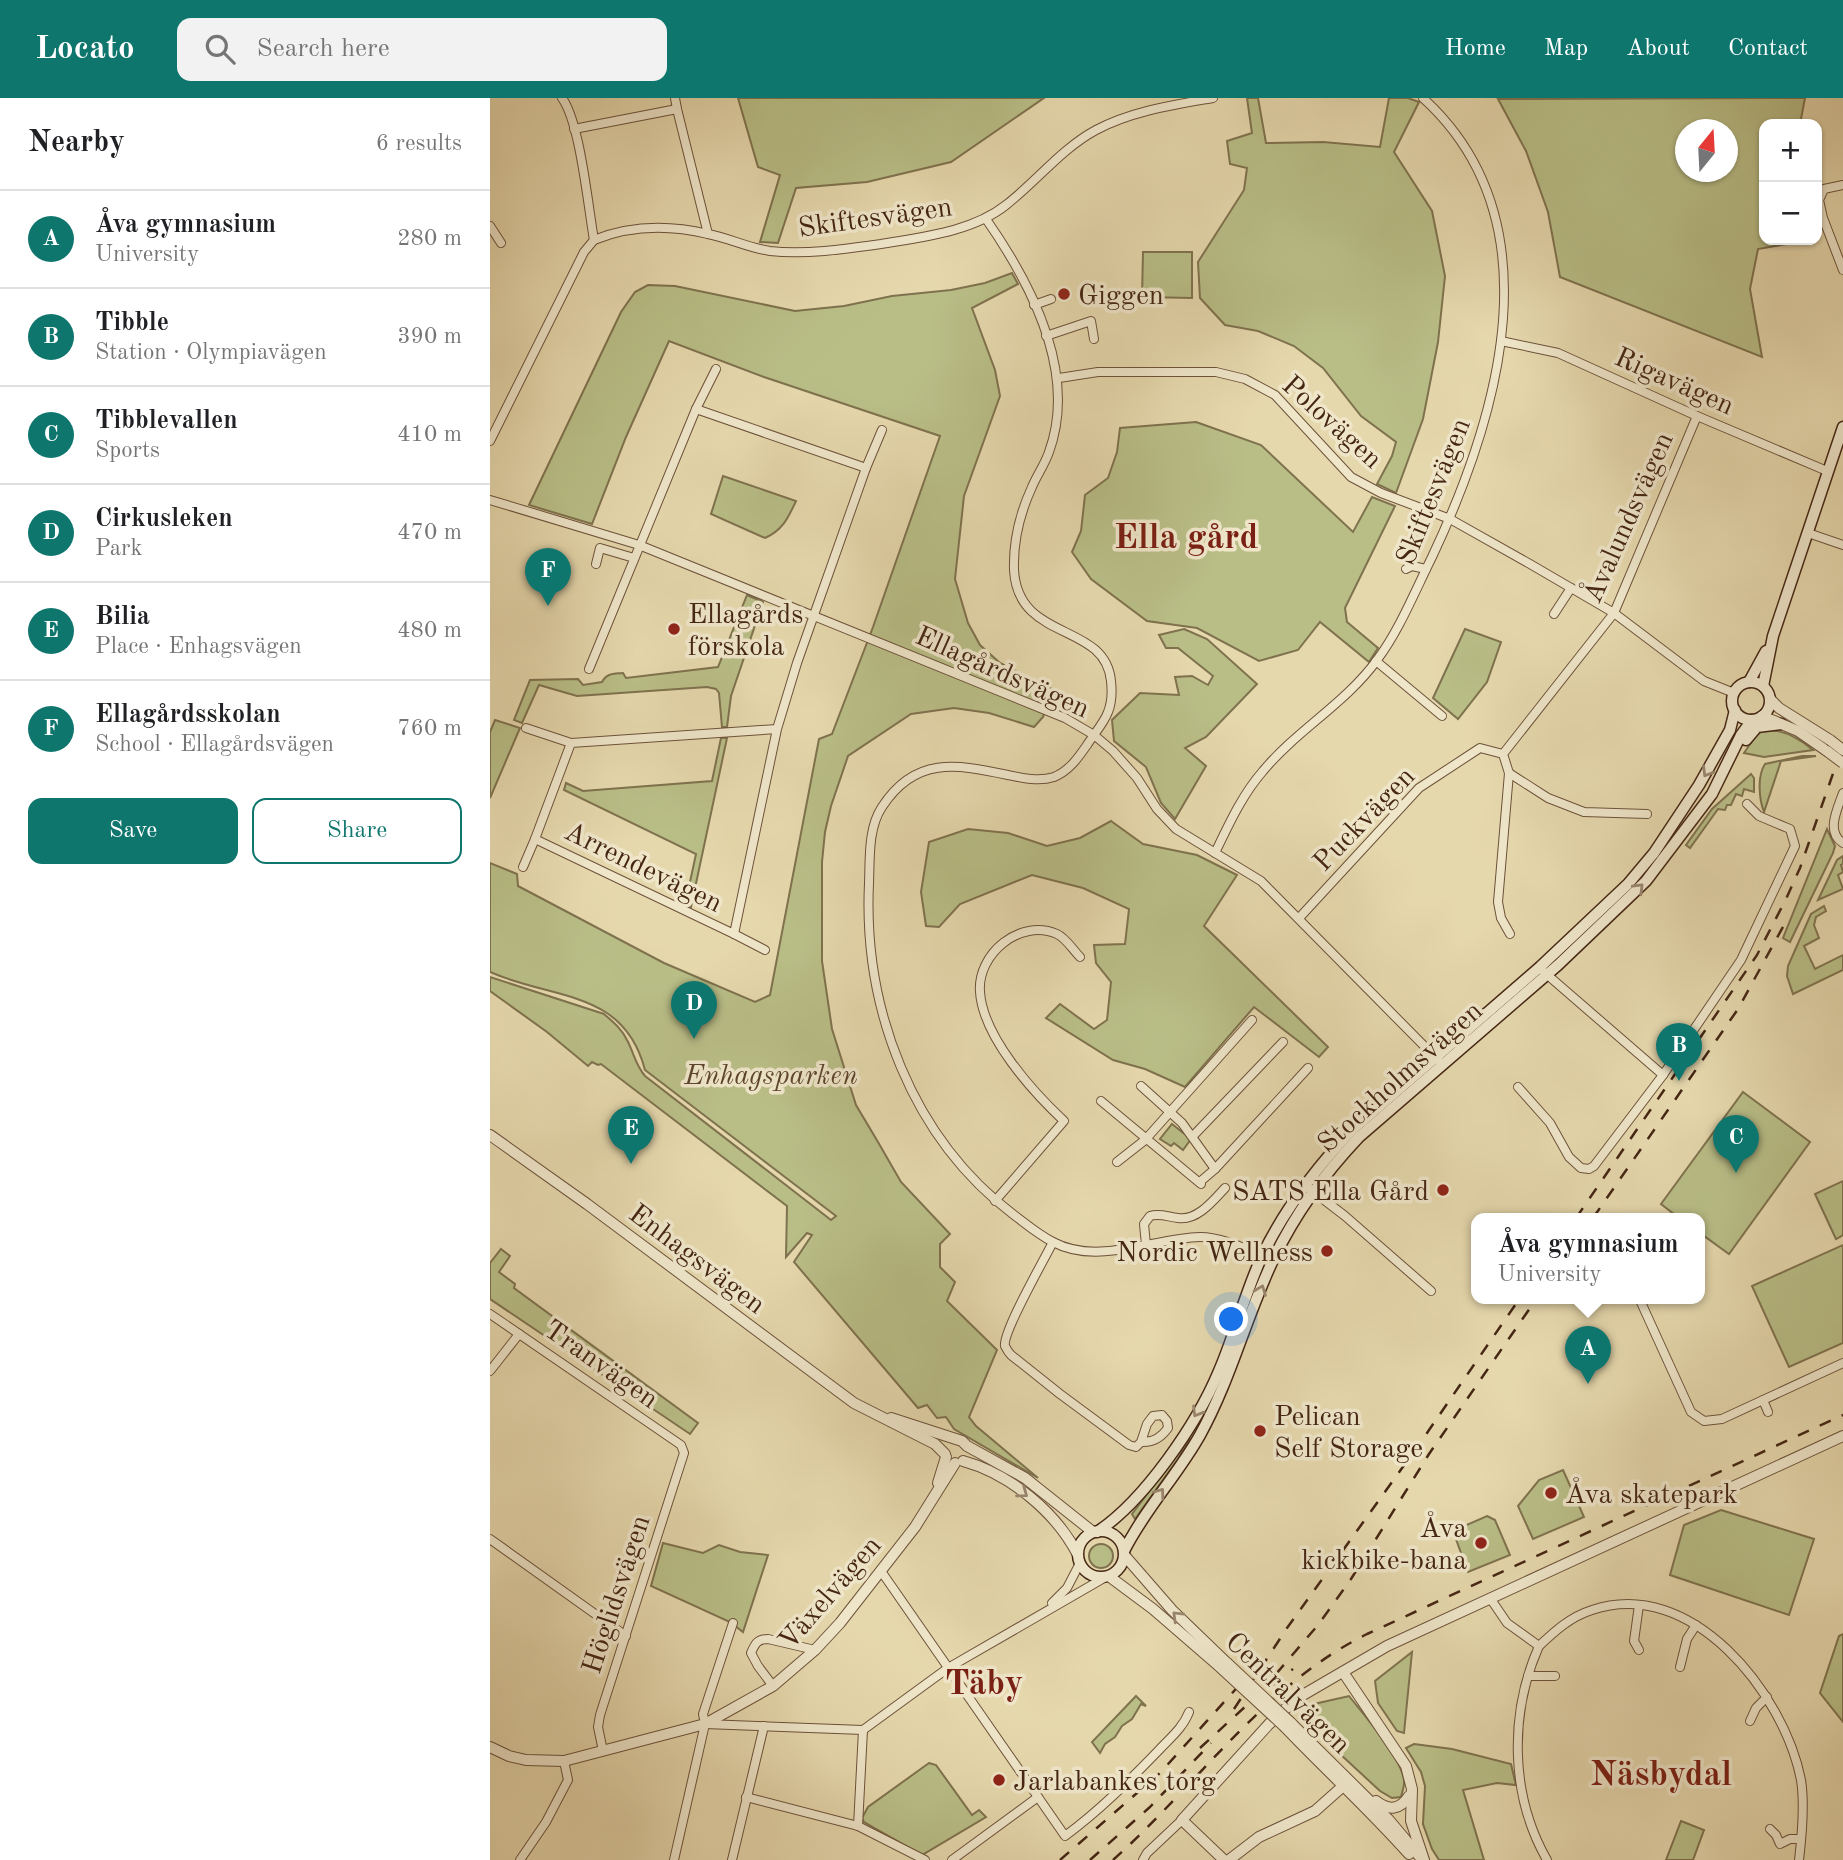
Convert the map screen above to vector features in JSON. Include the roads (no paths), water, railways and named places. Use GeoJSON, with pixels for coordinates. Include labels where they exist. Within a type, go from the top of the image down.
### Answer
{"type":"FeatureCollection","features":[{"type":"Feature","properties":{"kind":"main road"},"geometry":{"type":"LineString","coordinates":[[1763,686],[1749,682],[1734,693],[1732,699],[1739,716],[1757,718],[1769,709],[1770,699],[1763,686],[1773,636],[1843,427]]}},
{"type":"Feature","properties":{"kind":"main road"},"geometry":{"type":"LineString","coordinates":[[1749,682],[1773,636]]}},
{"type":"Feature","properties":{"kind":"main road","name":"Stockholmsvägen"},"geometry":{"type":"LineString","coordinates":[[1543,971],[1628,884],[1654,853],[1720,749],[1730,730],[1735,710]]}},
{"type":"Feature","properties":{"kind":"main road","name":"Stockholmsvägen"},"geometry":{"type":"LineString","coordinates":[[1095,1532],[1126,1511],[1158,1471],[1206,1397],[1268,1259],[1293,1221],[1309,1189],[1439,1061],[1646,881],[1712,794],[1741,735],[1757,718]]}},
{"type":"Feature","properties":{"kind":"main road"},"geometry":{"type":"LineString","coordinates":[[1723,774],[1752,731],[1763,725],[1780,723]]}},
{"type":"Feature","properties":{"kind":"main road","name":"Stockholmsvägen"},"geometry":{"type":"LineString","coordinates":[[1125,1553],[1138,1524],[1199,1436],[1227,1377],[1268,1259]]}},
{"type":"Feature","properties":{"kind":"main road"},"geometry":{"type":"LineString","coordinates":[[1095,1532],[1115,1536],[1125,1553],[1119,1569],[1107,1577],[1096,1577],[1084,1570],[1079,1559],[1082,1542],[1095,1532]]}},
{"type":"Feature","properties":{"kind":"street"},"geometry":{"type":"LineString","coordinates":[[490,441],[584,252],[594,240],[574,129],[569,108],[562,98]]}},
{"type":"Feature","properties":{"kind":"street"},"geometry":{"type":"LineString","coordinates":[[675,98],[708,234]]}},
{"type":"Feature","properties":{"kind":"street","name":"Skiftesvägen"},"geometry":{"type":"LineString","coordinates":[[594,240],[643,227],[708,234],[768,251],[805,251],[880,244],[965,227],[986,219],[1005,206],[1071,145],[1097,130],[1147,110],[1213,98]]}},
{"type":"Feature","properties":{"kind":"street","name":"Skiftesvägen"},"geometry":{"type":"LineString","coordinates":[[1215,853],[1236,810],[1264,769],[1337,704],[1376,661],[1408,606],[1450,519],[1470,472],[1486,420],[1501,341],[1506,276],[1494,212],[1477,171],[1457,134],[1423,98]]}},
{"type":"Feature","properties":{"kind":"street"},"geometry":{"type":"LineString","coordinates":[[574,129],[677,109]]}},
{"type":"Feature","properties":{"kind":"street"},"geometry":{"type":"LineString","coordinates":[[1843,185],[1824,189],[1819,200],[1843,270]]}},
{"type":"Feature","properties":{"kind":"street"},"geometry":{"type":"LineString","coordinates":[[986,219],[1021,273],[1059,378],[1060,405],[1049,452],[1021,512],[1016,533],[1016,587],[1034,614],[1048,624],[1087,642],[1100,652],[1108,664],[1111,692],[1109,710],[1079,757],[1065,771],[1050,778],[1035,780],[955,765],[940,766],[906,780],[882,806],[874,821],[871,838],[868,916],[873,971],[882,1016],[896,1058],[928,1118],[972,1180],[995,1201],[1053,1242],[1068,1248],[1114,1250],[1199,1237],[1216,1239],[1268,1259]]}},
{"type":"Feature","properties":{"kind":"street"},"geometry":{"type":"LineString","coordinates":[[490,226],[501,243]]}},
{"type":"Feature","properties":{"kind":"street"},"geometry":{"type":"LineString","coordinates":[[1034,305],[1051,299]]}},
{"type":"Feature","properties":{"kind":"street"},"geometry":{"type":"LineString","coordinates":[[1046,336],[1091,321],[1094,339]]}},
{"type":"Feature","properties":{"kind":"street","name":"Rigavägen"},"geometry":{"type":"LineString","coordinates":[[1501,341],[1558,353],[1828,471]]}},
{"type":"Feature","properties":{"kind":"street"},"geometry":{"type":"LineString","coordinates":[[589,669],[696,409],[716,369]]}},
{"type":"Feature","properties":{"kind":"street","name":"Polovägen"},"geometry":{"type":"LineString","coordinates":[[1059,378],[1098,372],[1216,372],[1245,379],[1275,395],[1352,477],[1381,493],[1450,519],[1614,612],[1704,681],[1734,693]]}},
{"type":"Feature","properties":{"kind":"street"},"geometry":{"type":"LineString","coordinates":[[696,409],[866,468]]}},
{"type":"Feature","properties":{"kind":"street","name":"Åvalundsvägen"},"geometry":{"type":"LineString","coordinates":[[1503,754],[1614,612],[1697,416]]}},
{"type":"Feature","properties":{"kind":"street","name":"Arrendevägen"},"geometry":{"type":"LineString","coordinates":[[734,934],[777,729],[866,468],[882,430]]}},
{"type":"Feature","properties":{"kind":"street","name":"Ellagårdsvägen"},"geometry":{"type":"LineString","coordinates":[[490,500],[639,545],[1065,718],[1094,735],[1113,751],[1137,778],[1168,822],[1261,881],[1300,917],[1439,1061]]}},
{"type":"Feature","properties":{"kind":"street"},"geometry":{"type":"LineString","coordinates":[[1808,533],[1843,545]]}},
{"type":"Feature","properties":{"kind":"street"},"geometry":{"type":"LineString","coordinates":[[596,564],[600,548],[634,558]]}},
{"type":"Feature","properties":{"kind":"street"},"geometry":{"type":"LineString","coordinates":[[1406,569],[1412,566],[1426,569]]}},
{"type":"Feature","properties":{"kind":"street"},"geometry":{"type":"LineString","coordinates":[[1555,614],[1571,588]]}},
{"type":"Feature","properties":{"kind":"street"},"geometry":{"type":"LineString","coordinates":[[1376,661],[1442,716]]}},
{"type":"Feature","properties":{"kind":"street"},"geometry":{"type":"LineString","coordinates":[[1770,699],[1828,746],[1843,763]]}},
{"type":"Feature","properties":{"kind":"street"},"geometry":{"type":"LineString","coordinates":[[1757,718],[1780,723],[1828,746],[1843,750]]}},
{"type":"Feature","properties":{"kind":"street"},"geometry":{"type":"LineString","coordinates":[[526,728],[572,743],[777,729]]}},
{"type":"Feature","properties":{"kind":"street","name":"Arrendevägen"},"geometry":{"type":"LineString","coordinates":[[523,867],[572,743]]}},
{"type":"Feature","properties":{"kind":"street","name":"Puckvägen"},"geometry":{"type":"LineString","coordinates":[[1300,917],[1419,788],[1480,748],[1503,754]]}},
{"type":"Feature","properties":{"kind":"street"},"geometry":{"type":"LineString","coordinates":[[1503,754],[1509,774],[1498,902],[1500,918],[1510,934]]}},
{"type":"Feature","properties":{"kind":"street"},"geometry":{"type":"LineString","coordinates":[[1509,774],[1548,798],[1584,812],[1647,814]]}},
{"type":"Feature","properties":{"kind":"street"},"geometry":{"type":"LineString","coordinates":[[1843,796],[1833,825],[1834,834],[1843,842]]}},
{"type":"Feature","properties":{"kind":"street"},"geometry":{"type":"LineString","coordinates":[[1518,1087],[1550,1124],[1569,1157],[1581,1168],[1589,1169],[1594,1166],[1663,1075],[1741,960],[1795,846],[1790,829],[1759,816],[1747,804]]}},
{"type":"Feature","properties":{"kind":"street","name":"Arrendevägen"},"geometry":{"type":"LineString","coordinates":[[535,839],[765,950]]}},
{"type":"Feature","properties":{"kind":"street"},"geometry":{"type":"LineString","coordinates":[[995,1201],[1064,1121],[1023,1081],[994,1033],[979,988],[987,960],[1007,939],[1033,932],[1048,932],[1061,936],[1080,957]]}},
{"type":"Feature","properties":{"kind":"street"},"geometry":{"type":"LineString","coordinates":[[1543,971],[1663,1075]]}},
{"type":"Feature","properties":{"kind":"street"},"geometry":{"type":"LineString","coordinates":[[1117,1162],[1145,1140],[1252,1020]]}},
{"type":"Feature","properties":{"kind":"street"},"geometry":{"type":"LineString","coordinates":[[1193,1136],[1283,1042]]}},
{"type":"Feature","properties":{"kind":"street"},"geometry":{"type":"LineString","coordinates":[[1201,1184],[1308,1068]]}},
{"type":"Feature","properties":{"kind":"street"},"geometry":{"type":"LineString","coordinates":[[1141,1086],[1193,1136],[1215,1169]]}},
{"type":"Feature","properties":{"kind":"street"},"geometry":{"type":"LineString","coordinates":[[1101,1101],[1201,1184],[1214,1199]]}},
{"type":"Feature","properties":{"kind":"street","name":"Enhagsvägen"},"geometry":{"type":"LineString","coordinates":[[490,1135],[847,1398],[935,1444],[952,1459],[990,1472],[1017,1488],[1054,1520],[1079,1559]]}},
{"type":"Feature","properties":{"kind":"street"},"geometry":{"type":"LineString","coordinates":[[1146,1245],[1144,1223],[1150,1216],[1161,1214],[1188,1219],[1200,1212],[1224,1188]]}},
{"type":"Feature","properties":{"kind":"street"},"geometry":{"type":"LineString","coordinates":[[1309,1189],[1345,1216],[1431,1291]]}},
{"type":"Feature","properties":{"kind":"street"},"geometry":{"type":"LineString","coordinates":[[1053,1242],[1014,1318],[1005,1347],[1011,1355],[1119,1438],[1136,1447],[1141,1442]]}},
{"type":"Feature","properties":{"kind":"street"},"geometry":{"type":"LineString","coordinates":[[1642,1304],[1690,1412],[1704,1422],[1712,1422],[1843,1363]]}},
{"type":"Feature","properties":{"kind":"street","name":"Tranvägen"},"geometry":{"type":"LineString","coordinates":[[490,1314],[681,1445],[684,1453]]}},
{"type":"Feature","properties":{"kind":"street"},"geometry":{"type":"LineString","coordinates":[[490,1371],[519,1334]]}},
{"type":"Feature","properties":{"kind":"street"},"geometry":{"type":"LineString","coordinates":[[1763,1400],[1768,1412]]}},
{"type":"Feature","properties":{"kind":"street","name":"Enhagsvägen"},"geometry":{"type":"LineString","coordinates":[[880,1416],[906,1422],[953,1440]]}},
{"type":"Feature","properties":{"kind":"street"},"geometry":{"type":"LineString","coordinates":[[1143,1860],[1269,1724],[1296,1699],[1387,1646],[1843,1436]]}},
{"type":"Feature","properties":{"kind":"street"},"geometry":{"type":"LineString","coordinates":[[967,1447],[968,1454],[952,1459],[946,1446],[953,1440],[962,1441],[967,1447],[1025,1478],[1095,1532]]}},
{"type":"Feature","properties":{"kind":"street","name":"Höglidsvägen"},"geometry":{"type":"LineString","coordinates":[[603,1751],[598,1727],[600,1714],[684,1453]]}},
{"type":"Feature","properties":{"kind":"street","name":"Växelvägen"},"geometry":{"type":"LineString","coordinates":[[490,1746],[509,1756],[526,1760],[565,1761],[705,1724],[773,1686],[840,1623],[915,1527],[952,1459]]}},
{"type":"Feature","properties":{"kind":"street"},"geometry":{"type":"LineString","coordinates":[[490,1539],[626,1636]]}},
{"type":"Feature","properties":{"kind":"street","name":"Centralvägen"},"geometry":{"type":"LineString","coordinates":[[1125,1553],[1172,1610],[1224,1665],[1288,1725],[1415,1860]]}},
{"type":"Feature","properties":{"kind":"street"},"geometry":{"type":"LineString","coordinates":[[1045,1610],[1067,1588],[1079,1559]]}},
{"type":"Feature","properties":{"kind":"street"},"geometry":{"type":"LineString","coordinates":[[881,1571],[1065,1836],[1088,1819],[1137,1773],[1182,1725],[1189,1712]]}},
{"type":"Feature","properties":{"kind":"street"},"geometry":{"type":"LineString","coordinates":[[705,1724],[863,1730],[948,1668],[1045,1610],[1107,1577]]}},
{"type":"Feature","properties":{"kind":"street","name":"Centralvägen"},"geometry":{"type":"LineString","coordinates":[[1107,1577],[1224,1665]]}},
{"type":"Feature","properties":{"kind":"street"},"geometry":{"type":"LineString","coordinates":[[1490,1598],[1507,1623],[1539,1646]]}},
{"type":"Feature","properties":{"kind":"street"},"geometry":{"type":"LineString","coordinates":[[1548,1860],[1529,1816],[1519,1772],[1518,1734],[1522,1694],[1539,1646],[1567,1621],[1591,1610],[1618,1604],[1659,1607],[1704,1629],[1739,1660],[1767,1697],[1790,1744],[1801,1779],[1799,1860]]}},
{"type":"Feature","properties":{"kind":"street"},"geometry":{"type":"LineString","coordinates":[[1639,1605],[1634,1641],[1639,1650]]}},
{"type":"Feature","properties":{"kind":"street"},"geometry":{"type":"LineString","coordinates":[[674,1860],[705,1724],[703,1714],[733,1623]]}},
{"type":"Feature","properties":{"kind":"street"},"geometry":{"type":"LineString","coordinates":[[1680,1667],[1687,1639],[1696,1625]]}},
{"type":"Feature","properties":{"kind":"street"},"geometry":{"type":"LineString","coordinates":[[773,1686],[751,1653],[755,1644],[761,1639],[768,1639],[814,1650]]}},
{"type":"Feature","properties":{"kind":"street"},"geometry":{"type":"LineString","coordinates":[[1343,1672],[1406,1766],[1412,1789],[1411,1821],[1423,1860]]}},
{"type":"Feature","properties":{"kind":"street"},"geometry":{"type":"LineString","coordinates":[[1528,1676],[1555,1676]]}},
{"type":"Feature","properties":{"kind":"street"},"geometry":{"type":"LineString","coordinates":[[1750,1721],[1756,1708],[1767,1697]]}},
{"type":"Feature","properties":{"kind":"street"},"geometry":{"type":"LineString","coordinates":[[732,1860],[764,1726]]}},
{"type":"Feature","properties":{"kind":"street"},"geometry":{"type":"LineString","coordinates":[[858,1826],[863,1730]]}},
{"type":"Feature","properties":{"kind":"street"},"geometry":{"type":"LineString","coordinates":[[520,1860],[546,1822],[568,1780],[565,1761]]}},
{"type":"Feature","properties":{"kind":"street"},"geometry":{"type":"LineString","coordinates":[[1182,1820],[1227,1860],[1259,1837],[1315,1811],[1346,1785],[1384,1807],[1394,1808],[1404,1804],[1412,1789]]}},
{"type":"Feature","properties":{"kind":"street","name":"Centralvägen"},"geometry":{"type":"LineString","coordinates":[[1346,1785],[1389,1820],[1423,1860]]}},
{"type":"Feature","properties":{"kind":"street"},"geometry":{"type":"LineString","coordinates":[[746,1797],[858,1826],[925,1860]]}},
{"type":"Feature","properties":{"kind":"street"},"geometry":{"type":"LineString","coordinates":[[952,1860],[1038,1797]]}},
{"type":"Feature","properties":{"kind":"street"},"geometry":{"type":"LineString","coordinates":[[1770,1829],[1780,1844],[1790,1839],[1801,1839]]}},
{"type":"Feature","properties":{"kind":"railway"},"geometry":{"type":"LineString","coordinates":[[1579,1213],[1757,955],[1800,868],[1843,745]]}},
{"type":"Feature","properties":{"kind":"railway"},"geometry":{"type":"LineString","coordinates":[[1596,1213],[1738,1009],[1784,925]]}},
{"type":"Feature","properties":{"kind":"railway"},"geometry":{"type":"LineString","coordinates":[[1234,1709],[1287,1628],[1516,1304]]}},
{"type":"Feature","properties":{"kind":"railway"},"geometry":{"type":"LineString","coordinates":[[1276,1674],[1318,1625],[1351,1579],[1429,1454],[1533,1304]]}},
{"type":"Feature","properties":{"kind":"railway"},"geometry":{"type":"LineString","coordinates":[[1113,1860],[1264,1708],[1330,1655],[1367,1634],[1843,1415]]}},
{"type":"Feature","properties":{"kind":"railway"},"geometry":{"type":"LineString","coordinates":[[1200,1748],[1247,1705],[1293,1669]]}},
{"type":"Feature","properties":{"kind":"railway"},"geometry":{"type":"LineString","coordinates":[[1060,1860],[1160,1773],[1243,1681]]}},
{"type":"Feature","properties":{"kind":"railway"},"geometry":{"type":"LineString","coordinates":[[1090,1860],[1150,1807],[1211,1743]]}},
{"type":"Feature","properties":{"kind":"place","name":"Giggen"},"geometry":{"type":"Point","coordinates":[1064,294]}},
{"type":"Feature","properties":{"kind":"place","name":"Ellagårdsskolan"},"geometry":{"type":"Point","coordinates":[548,606]}},
{"type":"Feature","properties":{"kind":"place","name":"Ellagårds förskola"},"geometry":{"type":"Point","coordinates":[674,629]}},
{"type":"Feature","properties":{"kind":"place","name":"Cirkusleken"},"geometry":{"type":"Point","coordinates":[694,1039]}},
{"type":"Feature","properties":{"kind":"place","name":"Tibble"},"geometry":{"type":"Point","coordinates":[1679,1081]}},
{"type":"Feature","properties":{"kind":"place","name":"Bilia"},"geometry":{"type":"Point","coordinates":[631,1164]}},
{"type":"Feature","properties":{"kind":"place","name":"Tibblevallen"},"geometry":{"type":"Point","coordinates":[1736,1173]}},
{"type":"Feature","properties":{"kind":"place","name":"SATS Ella Gård"},"geometry":{"type":"Point","coordinates":[1443,1190]}},
{"type":"Feature","properties":{"kind":"place","name":"Nordic Wellness"},"geometry":{"type":"Point","coordinates":[1327,1251]}},
{"type":"Feature","properties":{"kind":"place","name":"Åva gymnasium"},"geometry":{"type":"Point","coordinates":[1588,1384]}},
{"type":"Feature","properties":{"kind":"place","name":"Pelican Self Storage"},"geometry":{"type":"Point","coordinates":[1260,1431]}},
{"type":"Feature","properties":{"kind":"place","name":"Åva skatepark"},"geometry":{"type":"Point","coordinates":[1551,1493]}},
{"type":"Feature","properties":{"kind":"place","name":"Åva kickbike-bana"},"geometry":{"type":"Point","coordinates":[1481,1543]}},
{"type":"Feature","properties":{"kind":"place","name":"Jarlabankes torg"},"geometry":{"type":"Point","coordinates":[999,1780]}},
{"type":"Feature","properties":{"kind":"district","name":"Ella gård"},"geometry":{"type":"Point","coordinates":[1186,536]}},
{"type":"Feature","properties":{"kind":"district","name":"Täby"},"geometry":{"type":"Point","coordinates":[984,1682]}},
{"type":"Feature","properties":{"kind":"district","name":"Näsbydal"},"geometry":{"type":"Point","coordinates":[1661,1773]}},
{"type":"Feature","properties":{"kind":"park label","name":"Enhagsparken"},"geometry":{"type":"Point","coordinates":[771,1074]}}]}
